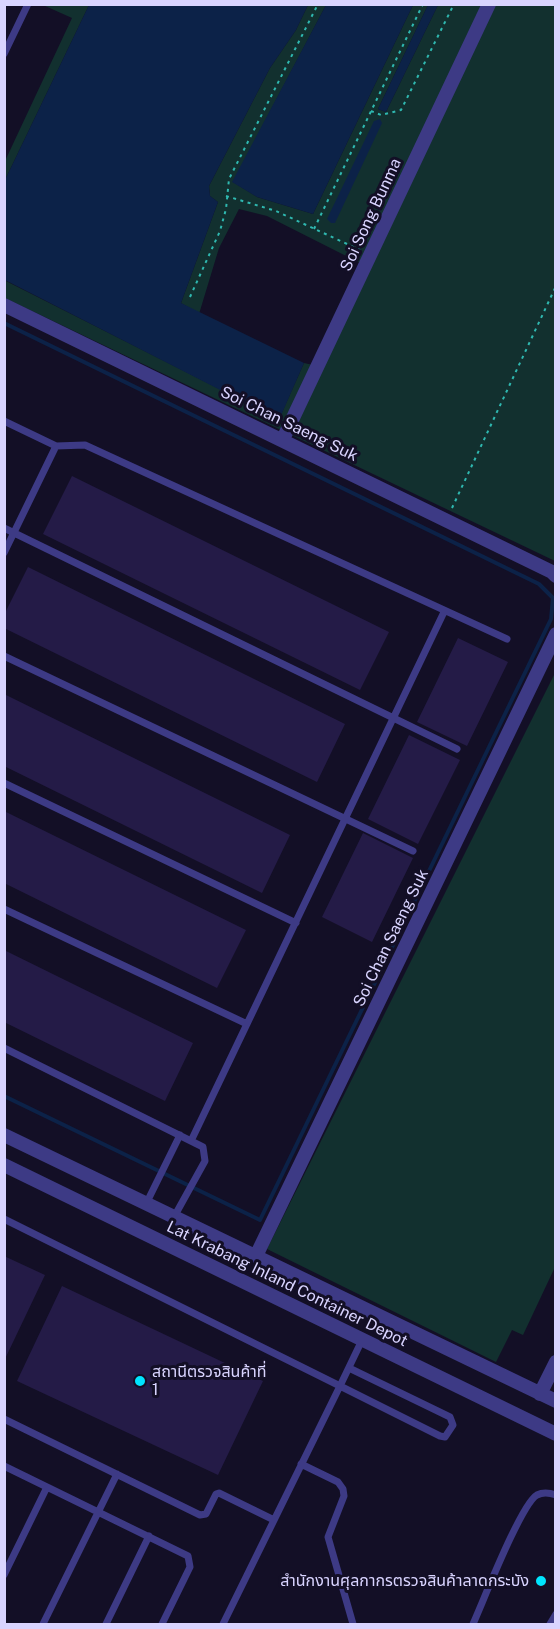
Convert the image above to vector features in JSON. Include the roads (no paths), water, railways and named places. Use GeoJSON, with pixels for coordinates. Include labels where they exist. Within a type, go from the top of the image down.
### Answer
{"type":"FeatureCollection","features":[{"type":"Feature","properties":{"kind":"street","name":"Soi Song Bunma"},"geometry":{"type":"LineString","coordinates":[[283,439],[489,4]]}},
{"type":"Feature","properties":{"kind":"street","name":"Soi Chan Saeng Suk"},"geometry":{"type":"LineString","coordinates":[[4,305],[447,519],[552,572],[555,576]]}},
{"type":"Feature","properties":{"kind":"street","name":"Soi Chan Saeng Suk"},"geometry":{"type":"LineString","coordinates":[[256,1256],[555,634]]}},
{"type":"Feature","properties":{"kind":"street","name":"Lat Krabang Inland Container Depot"},"geometry":{"type":"LineString","coordinates":[[4,1135],[555,1401]]}},
{"type":"Feature","properties":{"kind":"street","name":"Lat Krabang Inland Container Depot"},"geometry":{"type":"LineString","coordinates":[[4,1165],[363,1338],[555,1434]]}},
{"type":"Feature","properties":{"kind":"street"},"geometry":{"type":"LineString","coordinates":[[363,1338],[374,1314]]}},
{"type":"Feature","properties":{"kind":"street"},"geometry":{"type":"LineString","coordinates":[[540,1394],[555,1362]]}},
{"type":"Feature","properties":{"kind":"lane"},"geometry":{"type":"LineString","coordinates":[[4,54],[28,4]]}},
{"type":"Feature","properties":{"kind":"lane"},"geometry":{"type":"LineString","coordinates":[[4,421],[56,446],[85,445],[507,639]]}},
{"type":"Feature","properties":{"kind":"lane"},"geometry":{"type":"LineString","coordinates":[[4,553],[56,446]]}},
{"type":"Feature","properties":{"kind":"lane"},"geometry":{"type":"LineString","coordinates":[[4,528],[457,749]]}},
{"type":"Feature","properties":{"kind":"lane"},"geometry":{"type":"LineString","coordinates":[[191,1141],[444,612]]}},
{"type":"Feature","properties":{"kind":"lane"},"geometry":{"type":"LineString","coordinates":[[4,656],[413,851]]}},
{"type":"Feature","properties":{"kind":"lane"},"geometry":{"type":"LineString","coordinates":[[4,783],[296,923]]}},
{"type":"Feature","properties":{"kind":"lane"},"geometry":{"type":"LineString","coordinates":[[4,909],[247,1024]]}},
{"type":"Feature","properties":{"kind":"lane"},"geometry":{"type":"LineString","coordinates":[[4,1048],[203,1147],[205,1161],[174,1217]]}},
{"type":"Feature","properties":{"kind":"lane"},"geometry":{"type":"LineString","coordinates":[[146,1203],[180,1135]]}},
{"type":"Feature","properties":{"kind":"lane"},"geometry":{"type":"LineString","coordinates":[[4,1219],[440,1436],[445,1437],[450,1433],[453,1425],[450,1417],[349,1368]]}},
{"type":"Feature","properties":{"kind":"lane"},"geometry":{"type":"LineString","coordinates":[[223,1624],[363,1338]]}},
{"type":"Feature","properties":{"kind":"lane"},"geometry":{"type":"LineString","coordinates":[[4,1419],[200,1515],[206,1515],[219,1492],[274,1520]]}},
{"type":"Feature","properties":{"kind":"lane"},"geometry":{"type":"LineString","coordinates":[[301,1464],[338,1482],[343,1489],[344,1496],[328,1537],[353,1624]]}},
{"type":"Feature","properties":{"kind":"lane"},"geometry":{"type":"LineString","coordinates":[[4,1466],[188,1556],[191,1560],[162,1624]]}},
{"type":"Feature","properties":{"kind":"lane"},"geometry":{"type":"LineString","coordinates":[[43,1624],[117,1474]]}},
{"type":"Feature","properties":{"kind":"lane"},"geometry":{"type":"LineString","coordinates":[[4,1575],[47,1487]]}},
{"type":"Feature","properties":{"kind":"lane"},"geometry":{"type":"LineString","coordinates":[[473,1624],[523,1512],[536,1495],[547,1492],[555,1495]]}},
{"type":"Feature","properties":{"kind":"lane"},"geometry":{"type":"LineString","coordinates":[[106,1624],[149,1536]]}},
{"type":"Feature","properties":{"kind":"lane"},"geometry":{"type":"LineString","coordinates":[[552,1623],[555,1614]]}},
{"type":"Feature","properties":{"kind":"water"},"geometry":{"type":"Polygon","coordinates":[[[89,5],[308,5],[296,30],[270,68],[209,186],[210,196],[218,202],[181,303],[304,363],[279,420],[5,280],[5,180],[89,5]]]}},
{"type":"Feature","properties":{"kind":"water"},"geometry":{"type":"Polygon","coordinates":[[[326,5],[413,5],[313,214],[257,197],[232,182],[326,5]]]}},
{"type":"Feature","properties":{"kind":"water"},"geometry":{"type":"Polygon","coordinates":[[[428,5],[438,5],[386,112],[378,109],[428,5]]]}},
{"type":"Feature","properties":{"kind":"water"},"geometry":{"type":"Polygon","coordinates":[[[380,119],[382,123],[335,223],[331,223],[327,219],[374,121],[380,119]]]}},
{"type":"Feature","properties":{"kind":"waterway"},"geometry":{"type":"LineString","coordinates":[[4,323],[539,584],[553,598],[551,619],[260,1220],[4,1096]]}},
{"type":"Feature","properties":{"kind":"place","name":"สถานีตรวจสินค้าที่ 1"},"geometry":{"type":"Point","coordinates":[140,1381]}},
{"type":"Feature","properties":{"kind":"place","name":"สำนักงานศุลกากรตรวจสินค้าลาดกระบัง"},"geometry":{"type":"Point","coordinates":[541,1581]}}]}
